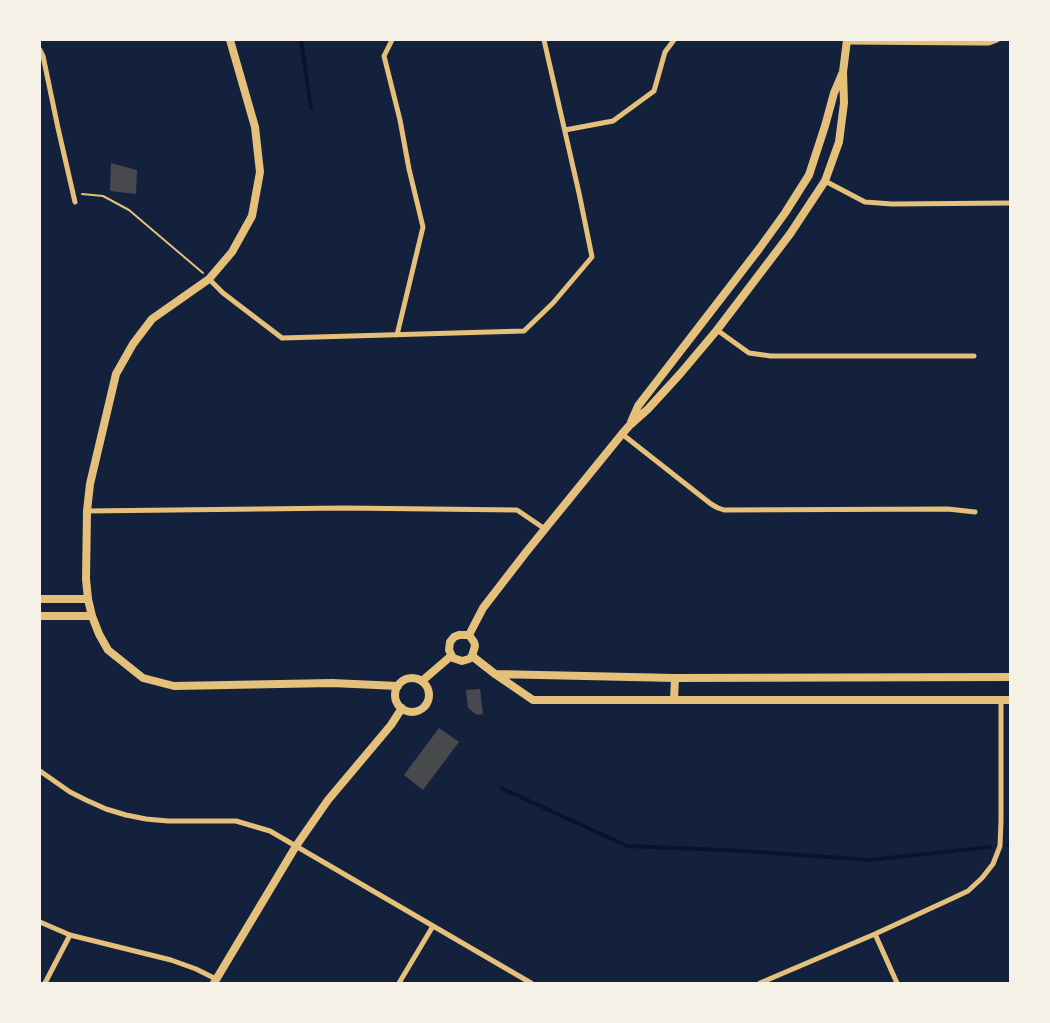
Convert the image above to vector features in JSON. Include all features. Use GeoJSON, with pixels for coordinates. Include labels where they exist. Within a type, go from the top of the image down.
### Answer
{"type":"FeatureCollection","features":[{"type":"Feature","properties":{"kind":"street"},"geometry":{"type":"LineString","coordinates":[[230,40],[255,127],[260,172],[252,216],[232,252],[209,279],[152,319],[133,344],[116,374],[90,484],[87,511],[86,578],[92,616],[108,650],[143,678],[174,686],[332,683],[398,686]]}},
{"type":"Feature","properties":{"kind":"street"},"geometry":{"type":"LineString","coordinates":[[392,40],[384,56],[423,227],[397,335]]}},
{"type":"Feature","properties":{"kind":"street"},"geometry":{"type":"LineString","coordinates":[[209,279],[282,338],[524,331],[553,303],[592,257],[544,40]]}},
{"type":"Feature","properties":{"kind":"street"},"geometry":{"type":"LineString","coordinates":[[565,130],[613,121],[654,91],[665,52],[674,40]]}},
{"type":"Feature","properties":{"kind":"street"},"geometry":{"type":"LineString","coordinates":[[469,635],[483,608],[622,434],[680,374],[717,330],[790,234],[826,181],[839,142],[844,103],[843,72],[847,41],[989,43],[996,40]]}},
{"type":"Feature","properties":{"kind":"street"},"geometry":{"type":"LineString","coordinates":[[40,50],[43,56],[75,202]]}},
{"type":"Feature","properties":{"kind":"street"},"geometry":{"type":"LineString","coordinates":[[629,426],[638,406],[759,249],[809,175],[834,93],[843,72]]}},
{"type":"Feature","properties":{"kind":"street"},"geometry":{"type":"LineString","coordinates":[[826,181],[865,202],[892,204],[1010,203]]}},
{"type":"Feature","properties":{"kind":"street"},"geometry":{"type":"LineString","coordinates":[[717,330],[749,353],[771,356],[974,356]]}},
{"type":"Feature","properties":{"kind":"street"},"geometry":{"type":"LineString","coordinates":[[622,434],[711,504],[724,510],[948,509],[975,512]]}},
{"type":"Feature","properties":{"kind":"street"},"geometry":{"type":"LineString","coordinates":[[87,511],[344,508],[517,510],[545,529]]}},
{"type":"Feature","properties":{"kind":"street"},"geometry":{"type":"LineString","coordinates":[[40,599],[88,599]]}},
{"type":"Feature","properties":{"kind":"street"},"geometry":{"type":"LineString","coordinates":[[40,616],[92,616]]}},
{"type":"Feature","properties":{"kind":"street"},"geometry":{"type":"LineString","coordinates":[[459,635],[469,635],[475,646],[472,656],[462,661],[457,660],[451,656],[448,650],[450,642],[459,635]]}},
{"type":"Feature","properties":{"kind":"street"},"geometry":{"type":"LineString","coordinates":[[422,681],[451,656]]}},
{"type":"Feature","properties":{"kind":"street"},"geometry":{"type":"LineString","coordinates":[[472,656],[533,700],[1010,700]]}},
{"type":"Feature","properties":{"kind":"street"},"geometry":{"type":"LineString","coordinates":[[495,674],[675,678],[1010,677]]}},
{"type":"Feature","properties":{"kind":"street"},"geometry":{"type":"LineString","coordinates":[[417,678],[422,681],[429,691],[427,703],[419,710],[407,711],[398,704],[396,698],[398,686],[406,679],[417,678]]}},
{"type":"Feature","properties":{"kind":"street"},"geometry":{"type":"LineString","coordinates":[[674,700],[675,678]]}},
{"type":"Feature","properties":{"kind":"street"},"geometry":{"type":"LineString","coordinates":[[760,983],[875,934],[968,891],[982,878],[993,864],[1000,846],[1001,700]]}},
{"type":"Feature","properties":{"kind":"street"},"geometry":{"type":"LineString","coordinates":[[40,922],[70,935],[196,968],[215,981],[296,846],[328,800],[402,708]]}},
{"type":"Feature","properties":{"kind":"street"},"geometry":{"type":"LineString","coordinates":[[40,771],[57,784],[86,800],[126,815],[168,821],[236,821],[270,831],[532,983]]}},
{"type":"Feature","properties":{"kind":"street"},"geometry":{"type":"LineString","coordinates":[[398,983],[433,926]]}},
{"type":"Feature","properties":{"kind":"street"},"geometry":{"type":"LineString","coordinates":[[875,934],[897,983]]}},
{"type":"Feature","properties":{"kind":"street"},"geometry":{"type":"LineString","coordinates":[[45,983],[70,935]]}},
{"type":"Feature","properties":{"kind":"path"},"geometry":{"type":"LineString","coordinates":[[72,192],[104,196],[128,210],[209,279]]}},
{"type":"Feature","properties":{"kind":"building"},"geometry":{"type":"Polygon","coordinates":[[[111,163],[137,170],[136,194],[110,191],[111,163]]]}},
{"type":"Feature","properties":{"kind":"building"},"geometry":{"type":"Polygon","coordinates":[[[480,689],[483,714],[477,715],[468,708],[466,690],[480,689]]]}},
{"type":"Feature","properties":{"kind":"building"},"geometry":{"type":"Polygon","coordinates":[[[439,728],[459,742],[423,790],[404,775],[439,728]]]}},
{"type":"Feature","properties":{"kind":"waterway"},"geometry":{"type":"LineString","coordinates":[[301,40],[311,108]]}},
{"type":"Feature","properties":{"kind":"waterway"},"geometry":{"type":"LineString","coordinates":[[501,788],[627,846],[745,851],[870,860],[990,847]]}}]}
